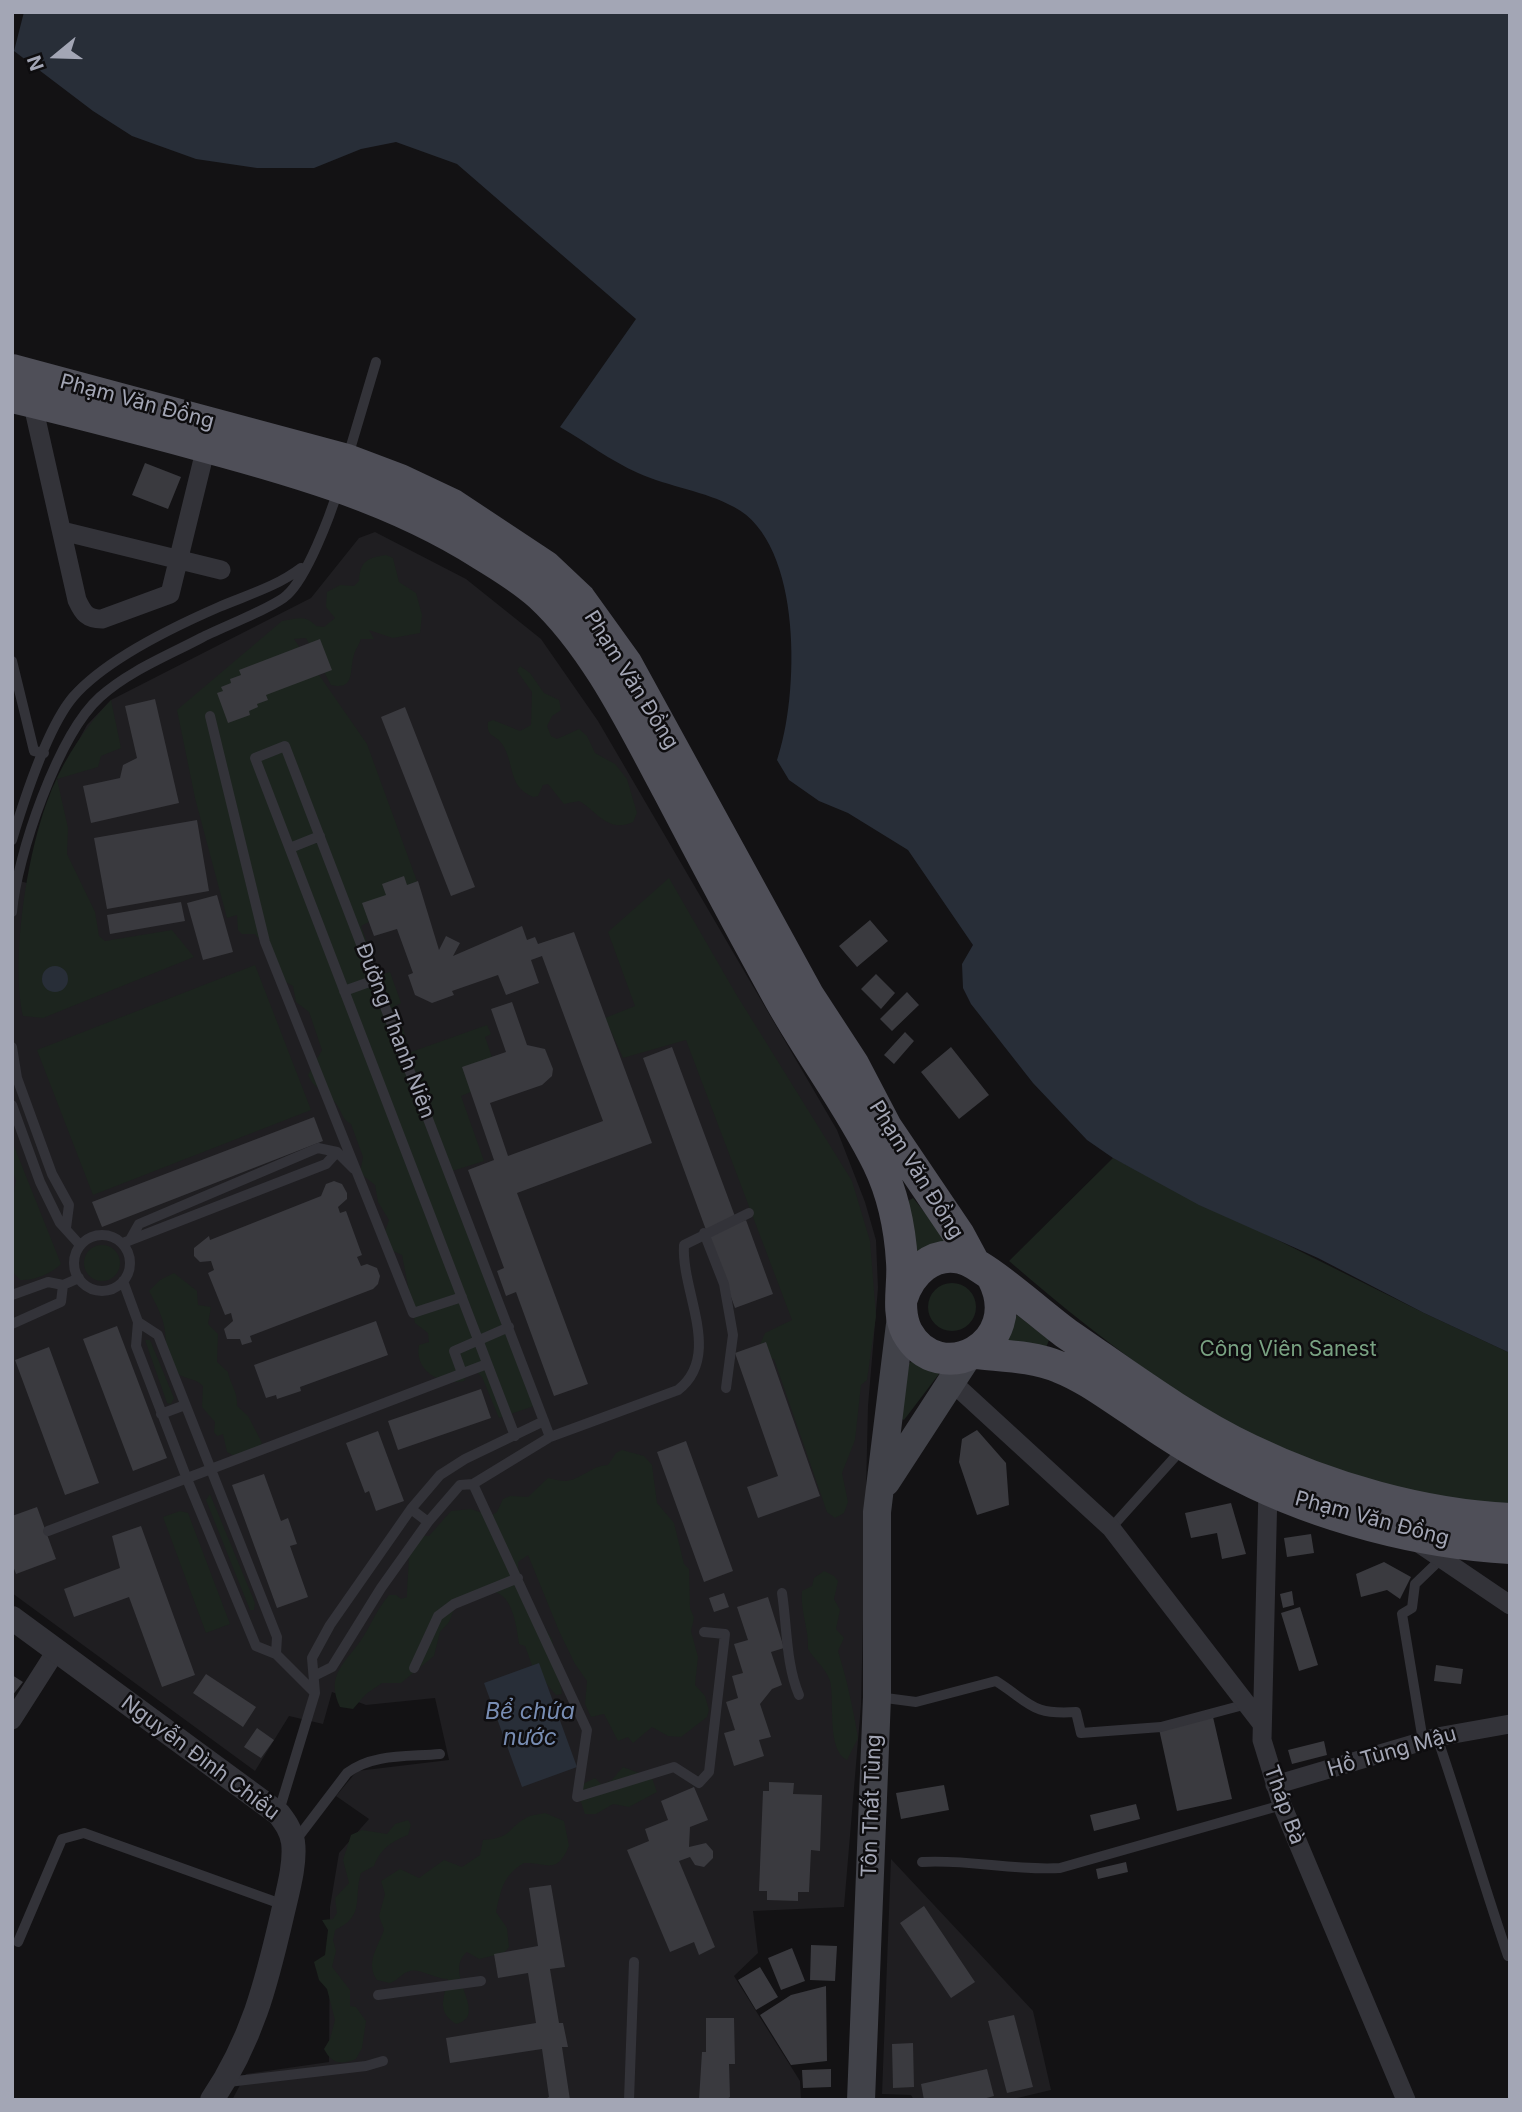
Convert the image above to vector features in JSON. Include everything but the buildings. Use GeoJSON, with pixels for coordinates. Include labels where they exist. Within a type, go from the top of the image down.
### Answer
{"type":"FeatureCollection","features":[{"type":"Feature","properties":{"kind":"main road","name":"Phạm Văn Đồng"},"geometry":{"type":"LineString","coordinates":[[12,370],[343,473],[507,570],[539,594],[567,625],[603,676],[648,753],[780,999],[878,1163],[891,1195],[900,1233],[901,1308],[907,1332],[918,1346],[933,1355],[965,1364],[1026,1358],[1057,1366],[1084,1379],[1186,1445],[1268,1489],[1337,1514],[1401,1531],[1498,1547]]}},
{"type":"Feature","properties":{"kind":"main road","name":"Phạm Văn Đồng"},"geometry":{"type":"LineString","coordinates":[[22,399],[206,447],[343,473],[400,480],[453,505],[545,566],[580,599],[625,663],[808,995],[853,1064],[886,1127],[983,1269],[1002,1305],[1001,1319],[992,1338],[965,1364]]}},
{"type":"Feature","properties":{"kind":"main road"},"geometry":{"type":"LineString","coordinates":[[853,1064],[917,1162],[988,1252],[1048,1310],[1113,1364]]}},
{"type":"Feature","properties":{"kind":"main road","name":"Phạm Văn Đồng"},"geometry":{"type":"LineString","coordinates":[[901,1308],[915,1272],[927,1263],[950,1257],[983,1269],[1176,1408],[1278,1463],[1413,1505],[1510,1519]]}},
{"type":"Feature","properties":{"kind":"main road","name":"Tôn Thất Tùng"},"geometry":{"type":"LineString","coordinates":[[861,2100],[877,1697],[877,1512],[901,1308]]}},
{"type":"Feature","properties":{"kind":"main road","name":"Tôn Thất Tùng"},"geometry":{"type":"LineString","coordinates":[[877,1512],[897,1462],[965,1364]]}},
{"type":"Feature","properties":{"kind":"street"},"geometry":{"type":"LineString","coordinates":[[22,399],[62,531],[77,600],[86,615],[93,619],[102,619],[170,594],[206,447]]}},
{"type":"Feature","properties":{"kind":"street"},"geometry":{"type":"LineString","coordinates":[[62,531],[220,570]]}},
{"type":"Feature","properties":{"kind":"street"},"geometry":{"type":"LineString","coordinates":[[965,1364],[1111,1528],[1262,1724]]}},
{"type":"Feature","properties":{"kind":"street","name":"Tháp Bà"},"geometry":{"type":"LineString","coordinates":[[1268,1489],[1262,1740],[1282,1805],[1406,2100]]}},
{"type":"Feature","properties":{"kind":"street"},"geometry":{"type":"LineString","coordinates":[[1401,1531],[1510,1605]]}},
{"type":"Feature","properties":{"kind":"street"},"geometry":{"type":"LineString","coordinates":[[1482,1586],[1472,1573],[1469,1563],[1498,1547]]}},
{"type":"Feature","properties":{"kind":"street","name":"Nguyễn Đình Chiểu"},"geometry":{"type":"LineString","coordinates":[[12,1618],[279,1814],[289,1827],[293,1843],[285,1905],[262,2002],[247,2041],[218,2091]]}},
{"type":"Feature","properties":{"kind":"street"},"geometry":{"type":"LineString","coordinates":[[12,1720],[56,1651]]}},
{"type":"Feature","properties":{"kind":"street","name":"Hồ Tùng Mậu"},"geometry":{"type":"LineString","coordinates":[[1275,1785],[1430,1739],[1510,1724]]}},
{"type":"Feature","properties":{"kind":"lane"},"geometry":{"type":"LineString","coordinates":[[12,912],[20,865],[68,739],[99,697],[126,677],[287,596],[326,528],[376,362]]}},
{"type":"Feature","properties":{"kind":"lane"},"geometry":{"type":"LineString","coordinates":[[12,840],[52,729],[74,696],[110,666],[153,640],[218,607],[283,581],[307,564]]}},
{"type":"Feature","properties":{"kind":"lane"},"geometry":{"type":"LineString","coordinates":[[218,607],[225,625]]}},
{"type":"Feature","properties":{"kind":"lane"},"geometry":{"type":"LineString","coordinates":[[12,661],[34,751],[44,753]]}},
{"type":"Feature","properties":{"kind":"lane"},"geometry":{"type":"LineString","coordinates":[[210,716],[258,922],[413,1313],[462,1297]]}},
{"type":"Feature","properties":{"kind":"lane"},"geometry":{"type":"LineString","coordinates":[[52,729],[68,739]]}},
{"type":"Feature","properties":{"kind":"lane","name":"Đường Thanh Niên"},"geometry":{"type":"LineString","coordinates":[[515,1436],[255,758],[285,746],[550,1437]]}},
{"type":"Feature","properties":{"kind":"lane"},"geometry":{"type":"LineString","coordinates":[[16,825],[33,830]]}},
{"type":"Feature","properties":{"kind":"lane"},"geometry":{"type":"LineString","coordinates":[[289,848],[320,836]]}},
{"type":"Feature","properties":{"kind":"lane"},"geometry":{"type":"LineString","coordinates":[[344,991],[375,979]]}},
{"type":"Feature","properties":{"kind":"lane"},"geometry":{"type":"LineString","coordinates":[[12,1046],[17,1078],[52,1174],[69,1205],[66,1228]]}},
{"type":"Feature","properties":{"kind":"lane"},"geometry":{"type":"LineString","coordinates":[[12,1105],[40,1182],[60,1223],[80,1245]]}},
{"type":"Feature","properties":{"kind":"lane"},"geometry":{"type":"LineString","coordinates":[[315,1693],[276,1654],[256,1646],[136,1346],[138,1322],[123,1281],[130,1259],[127,1242],[139,1224],[318,1148],[337,1152],[358,1172]]}},
{"type":"Feature","properties":{"kind":"lane"},"geometry":{"type":"LineString","coordinates":[[123,1281],[106,1291],[94,1290],[79,1278],[75,1257],[80,1245],[91,1237],[104,1234],[127,1242],[326,1164],[337,1152]]}},
{"type":"Feature","properties":{"kind":"lane"},"geometry":{"type":"LineString","coordinates":[[221,1189],[226,1201]]}},
{"type":"Feature","properties":{"kind":"lane"},"geometry":{"type":"LineString","coordinates":[[316,1675],[332,1667],[351,1634],[428,1522],[460,1485],[473,1484],[550,1437],[678,1390],[690,1381],[701,1350],[683,1265],[684,1245],[748,1213]]}},
{"type":"Feature","properties":{"kind":"lane"},"geometry":{"type":"LineString","coordinates":[[704,1233],[724,1284],[733,1335],[726,1388]]}},
{"type":"Feature","properties":{"kind":"lane"},"geometry":{"type":"LineString","coordinates":[[12,1295],[48,1282],[63,1285],[79,1278]]}},
{"type":"Feature","properties":{"kind":"lane"},"geometry":{"type":"LineString","coordinates":[[12,1324],[61,1302],[63,1285]]}},
{"type":"Feature","properties":{"kind":"lane"},"geometry":{"type":"LineString","coordinates":[[138,1322],[158,1335],[277,1637],[276,1654]]}},
{"type":"Feature","properties":{"kind":"lane"},"geometry":{"type":"LineString","coordinates":[[462,1373],[454,1351],[479,1343],[509,1327]]}},
{"type":"Feature","properties":{"kind":"lane"},"geometry":{"type":"LineString","coordinates":[[48,1531],[487,1364]]}},
{"type":"Feature","properties":{"kind":"lane"},"geometry":{"type":"LineString","coordinates":[[161,1413],[185,1405]]}},
{"type":"Feature","properties":{"kind":"lane"},"geometry":{"type":"LineString","coordinates":[[279,1814],[315,1693],[316,1675],[312,1658],[330,1625],[411,1508],[452,1466],[544,1420]]}},
{"type":"Feature","properties":{"kind":"lane"},"geometry":{"type":"LineString","coordinates":[[1111,1528],[1186,1445]]}},
{"type":"Feature","properties":{"kind":"lane"},"geometry":{"type":"LineString","coordinates":[[452,1466],[460,1485]]}},
{"type":"Feature","properties":{"kind":"lane"},"geometry":{"type":"LineString","coordinates":[[473,1484],[587,1730],[577,1797],[674,1767],[699,1783],[709,1772],[724,1634],[704,1632]]}},
{"type":"Feature","properties":{"kind":"lane"},"geometry":{"type":"LineString","coordinates":[[411,1508],[428,1522]]}},
{"type":"Feature","properties":{"kind":"lane"},"geometry":{"type":"LineString","coordinates":[[1442,1558],[1415,1584],[1412,1608],[1402,1614],[1430,1739],[1457,1791],[1471,1849],[1509,1957]]}},
{"type":"Feature","properties":{"kind":"lane"},"geometry":{"type":"LineString","coordinates":[[414,1668],[438,1616],[454,1604],[518,1578]]}},
{"type":"Feature","properties":{"kind":"lane"},"geometry":{"type":"LineString","coordinates":[[782,1593],[792,1660],[791,1676],[799,1695]]}},
{"type":"Feature","properties":{"kind":"lane"},"geometry":{"type":"LineString","coordinates":[[877,1697],[916,1702],[996,1681],[1018,1694],[1036,1710],[1076,1712],[1081,1733],[1161,1727],[1247,1704]]}},
{"type":"Feature","properties":{"kind":"lane"},"geometry":{"type":"LineString","coordinates":[[293,1843],[347,1773],[358,1765],[372,1760],[440,1754]]}},
{"type":"Feature","properties":{"kind":"lane"},"geometry":{"type":"LineString","coordinates":[[922,1861],[957,1860],[1032,1870],[1060,1868],[1282,1805]]}},
{"type":"Feature","properties":{"kind":"lane"},"geometry":{"type":"LineString","coordinates":[[18,1942],[62,1839],[85,1833],[285,1905]]}},
{"type":"Feature","properties":{"kind":"lane"},"geometry":{"type":"LineString","coordinates":[[629,2100],[634,1962]]}},
{"type":"Feature","properties":{"kind":"lane"},"geometry":{"type":"LineString","coordinates":[[378,1995],[481,1981]]}},
{"type":"Feature","properties":{"kind":"lane"},"geometry":{"type":"LineString","coordinates":[[218,2091],[383,2061]]}},
{"type":"Feature","properties":{"kind":"shaded area"},"geometry":{"type":"Polygon","coordinates":[[[375,532],[466,579],[541,639],[598,721],[837,1130],[865,1202],[876,1240],[878,1288],[868,1406],[861,1705],[844,1907],[753,1911],[758,1953],[734,1976],[800,2081],[801,2100],[232,2100],[246,2074],[329,2062],[330,1907],[339,1853],[369,1819],[336,1796],[357,1771],[449,1760],[435,1698],[366,1705],[332,1692],[323,1724],[289,1716],[255,1771],[12,1593],[12,879],[27,883],[52,789],[87,725],[111,700],[311,598],[359,538],[375,532]]]}},
{"type":"Feature","properties":{"kind":"shaded area"},"geometry":{"type":"Polygon","coordinates":[[[891,1859],[1033,2011],[1051,2090],[1009,2100],[914,2100],[911,2095],[882,2094],[891,1859]]]}},
{"type":"Feature","properties":{"kind":"green space"},"geometry":{"type":"Polygon","coordinates":[[[386,555],[393,558],[399,582],[416,593],[422,615],[420,633],[393,638],[369,630],[374,639],[361,639],[350,678],[344,685],[339,686],[331,685],[306,638],[294,639],[367,744],[422,895],[361,926],[379,976],[390,972],[401,1003],[395,1006],[411,1052],[487,1025],[491,1034],[485,1037],[500,1080],[461,1096],[484,1161],[449,1172],[534,1406],[499,1418],[482,1377],[472,1367],[464,1381],[456,1382],[431,1375],[421,1363],[419,1345],[429,1342],[428,1333],[415,1323],[402,1255],[393,1251],[384,1234],[389,1220],[378,1202],[375,1185],[360,1173],[363,1157],[351,1124],[334,1101],[310,1080],[308,1075],[322,1050],[309,1012],[296,1002],[293,986],[280,979],[265,946],[255,934],[242,934],[238,930],[237,915],[227,918],[195,798],[177,710],[282,621],[303,618],[316,626],[324,627],[335,618],[326,607],[327,592],[340,585],[354,586],[359,581],[361,569],[366,562],[386,555]]]}},
{"type":"Feature","properties":{"kind":"green space"},"geometry":{"type":"Polygon","coordinates":[[[520,666],[530,673],[544,693],[559,700],[561,710],[552,716],[547,726],[551,736],[557,739],[579,729],[587,736],[595,753],[615,764],[627,779],[637,813],[633,822],[616,825],[602,819],[579,801],[564,804],[548,784],[543,785],[538,796],[533,797],[519,787],[506,751],[490,733],[488,722],[493,720],[520,731],[531,725],[532,692],[517,671],[520,666]]]}},
{"type":"Feature","properties":{"kind":"green space"},"geometry":{"type":"Polygon","coordinates":[[[111,700],[121,748],[101,756],[98,767],[57,779],[70,753],[111,700]]]}},
{"type":"Feature","properties":{"kind":"green space"},"geometry":{"type":"Polygon","coordinates":[[[57,779],[68,828],[67,854],[95,912],[99,936],[105,941],[172,930],[194,957],[43,1018],[23,1016],[20,992],[20,933],[29,870],[43,812],[57,779]]]}},
{"type":"Feature","properties":{"kind":"green space"},"geometry":{"type":"Polygon","coordinates":[[[669,878],[736,994],[852,1181],[870,1241],[876,1316],[867,1380],[861,1385],[855,1440],[842,1473],[848,1502],[844,1513],[835,1518],[827,1512],[774,1359],[767,1358],[759,1347],[765,1333],[792,1320],[686,1040],[623,1058],[605,1018],[635,1006],[608,932],[669,878]]]}},
{"type":"Feature","properties":{"kind":"green space"},"geometry":{"type":"Polygon","coordinates":[[[255,965],[311,1110],[93,1195],[37,1050],[255,965]]]}},
{"type":"Feature","properties":{"kind":"green space"},"geometry":{"type":"Polygon","coordinates":[[[12,1141],[61,1264],[47,1274],[25,1280],[20,1280],[12,1271],[12,1205],[16,1180],[12,1170],[12,1141]]]}},
{"type":"Feature","properties":{"kind":"green space","name":"Công Viên Sanest"},"geometry":{"type":"Polygon","coordinates":[[[1113,1158],[1510,1353],[1510,1508],[1372,1482],[1318,1467],[1260,1444],[1216,1418],[1130,1359],[1009,1261],[1113,1158]]]}},
{"type":"Feature","properties":{"kind":"green space"},"geometry":{"type":"Polygon","coordinates":[[[913,1198],[947,1240],[921,1255],[916,1251],[908,1201],[913,1198]]]}},
{"type":"Feature","properties":{"kind":"green space"},"geometry":{"type":"Polygon","coordinates":[[[102,1245],[114,1251],[120,1263],[114,1275],[102,1281],[90,1275],[84,1263],[90,1251],[102,1245]]]}},
{"type":"Feature","properties":{"kind":"green space"},"geometry":{"type":"Polygon","coordinates":[[[174,1273],[197,1291],[198,1305],[211,1307],[208,1324],[218,1334],[217,1362],[228,1372],[237,1406],[248,1416],[262,1443],[252,1459],[243,1461],[227,1452],[223,1434],[217,1436],[214,1432],[215,1422],[202,1407],[203,1386],[178,1373],[170,1361],[163,1321],[149,1291],[160,1280],[174,1273]]]}},
{"type":"Feature","properties":{"kind":"green space"},"geometry":{"type":"Polygon","coordinates":[[[952,1283],[969,1290],[976,1307],[969,1324],[952,1331],[935,1324],[928,1307],[935,1290],[952,1283]]]}},
{"type":"Feature","properties":{"kind":"green space"},"geometry":{"type":"Polygon","coordinates":[[[1017,1315],[1049,1340],[1046,1348],[1005,1341],[1011,1318],[1017,1315]]]}},
{"type":"Feature","properties":{"kind":"green space"},"geometry":{"type":"Polygon","coordinates":[[[145,1340],[150,1340],[174,1398],[171,1404],[167,1403],[145,1340]]]}},
{"type":"Feature","properties":{"kind":"green space"},"geometry":{"type":"Polygon","coordinates":[[[916,1360],[936,1367],[939,1374],[904,1420],[899,1418],[909,1363],[916,1360]]]}},
{"type":"Feature","properties":{"kind":"green space"},"geometry":{"type":"Polygon","coordinates":[[[622,1450],[644,1456],[652,1465],[657,1503],[674,1523],[684,1564],[689,1569],[690,1608],[694,1618],[691,1631],[698,1657],[695,1685],[705,1696],[709,1710],[707,1717],[681,1737],[668,1736],[652,1727],[633,1743],[628,1737],[618,1741],[604,1714],[591,1717],[585,1704],[587,1681],[575,1664],[559,1631],[528,1555],[518,1562],[518,1568],[537,1616],[552,1639],[562,1694],[556,1695],[533,1668],[525,1646],[519,1644],[513,1613],[506,1599],[500,1594],[490,1592],[457,1602],[449,1622],[440,1632],[434,1656],[401,1683],[382,1683],[366,1694],[353,1709],[340,1707],[335,1689],[337,1674],[389,1595],[396,1595],[401,1599],[407,1597],[409,1552],[422,1536],[429,1536],[451,1511],[471,1509],[491,1516],[497,1512],[503,1499],[510,1496],[528,1497],[548,1478],[571,1480],[597,1467],[608,1465],[616,1453],[622,1450]]]}},
{"type":"Feature","properties":{"kind":"green space"},"geometry":{"type":"Polygon","coordinates":[[[210,1494],[255,1603],[254,1610],[250,1610],[206,1500],[210,1494]]]}},
{"type":"Feature","properties":{"kind":"green space"},"geometry":{"type":"Polygon","coordinates":[[[180,1511],[188,1513],[230,1624],[206,1633],[163,1517],[180,1511]]]}},
{"type":"Feature","properties":{"kind":"green space"},"geometry":{"type":"Polygon","coordinates":[[[824,1571],[838,1581],[834,1599],[840,1610],[836,1629],[844,1638],[838,1651],[858,1738],[847,1760],[840,1755],[836,1746],[830,1681],[808,1649],[802,1606],[802,1591],[812,1586],[814,1578],[824,1571]]]}},
{"type":"Feature","properties":{"kind":"green space"},"geometry":{"type":"Polygon","coordinates":[[[623,1767],[652,1778],[657,1792],[629,1807],[613,1804],[596,1814],[585,1814],[581,1802],[576,1799],[581,1785],[595,1778],[602,1785],[612,1780],[623,1767]]]}},
{"type":"Feature","properties":{"kind":"green space"},"geometry":{"type":"Polygon","coordinates":[[[545,1813],[564,1821],[569,1846],[560,1861],[555,1864],[524,1863],[507,1878],[496,1912],[507,1928],[509,1947],[504,1953],[479,1959],[467,1952],[460,1961],[459,1971],[469,2012],[465,2019],[456,2024],[446,2014],[443,2004],[448,1979],[414,1970],[390,1983],[377,1980],[372,1961],[384,1930],[379,1916],[385,1894],[381,1881],[400,1869],[419,1878],[444,1860],[462,1867],[480,1855],[483,1840],[505,1835],[528,1817],[545,1813]]]}},
{"type":"Feature","properties":{"kind":"green space"},"geometry":{"type":"Polygon","coordinates":[[[408,1820],[411,1825],[408,1835],[387,1846],[374,1866],[361,1873],[355,1912],[345,1925],[335,1930],[333,1940],[336,1951],[332,1967],[350,1990],[350,2006],[356,2007],[366,2021],[362,2048],[356,2059],[337,2062],[330,2058],[324,2049],[335,2020],[327,1989],[319,1980],[314,1962],[325,1955],[328,1930],[322,1920],[333,1919],[337,1913],[335,1898],[349,1883],[343,1860],[351,1835],[362,1830],[387,1834],[395,1824],[408,1820]]]}},
{"type":"Feature","properties":{"kind":"water"},"geometry":{"type":"Polygon","coordinates":[[[24,12],[1510,12],[1510,1353],[1424,1313],[1318,1258],[1199,1205],[1113,1158],[1087,1140],[1033,1083],[971,1004],[963,988],[962,964],[973,945],[908,850],[848,813],[819,801],[789,780],[777,760],[789,699],[792,662],[790,624],[784,587],[773,553],[757,526],[734,507],[638,473],[560,427],[636,319],[457,164],[396,142],[361,149],[314,168],[257,168],[196,159],[132,136],[93,111],[14,51],[24,12]]]}},
{"type":"Feature","properties":{"kind":"water"},"geometry":{"type":"Polygon","coordinates":[[[55,966],[64,970],[68,979],[64,988],[55,992],[46,988],[42,979],[46,970],[55,966]]]}},
{"type":"Feature","properties":{"kind":"water","name":"Bể chứa nước"},"geometry":{"type":"Polygon","coordinates":[[[539,1663],[577,1767],[522,1787],[484,1683],[539,1663]]]}}]}
